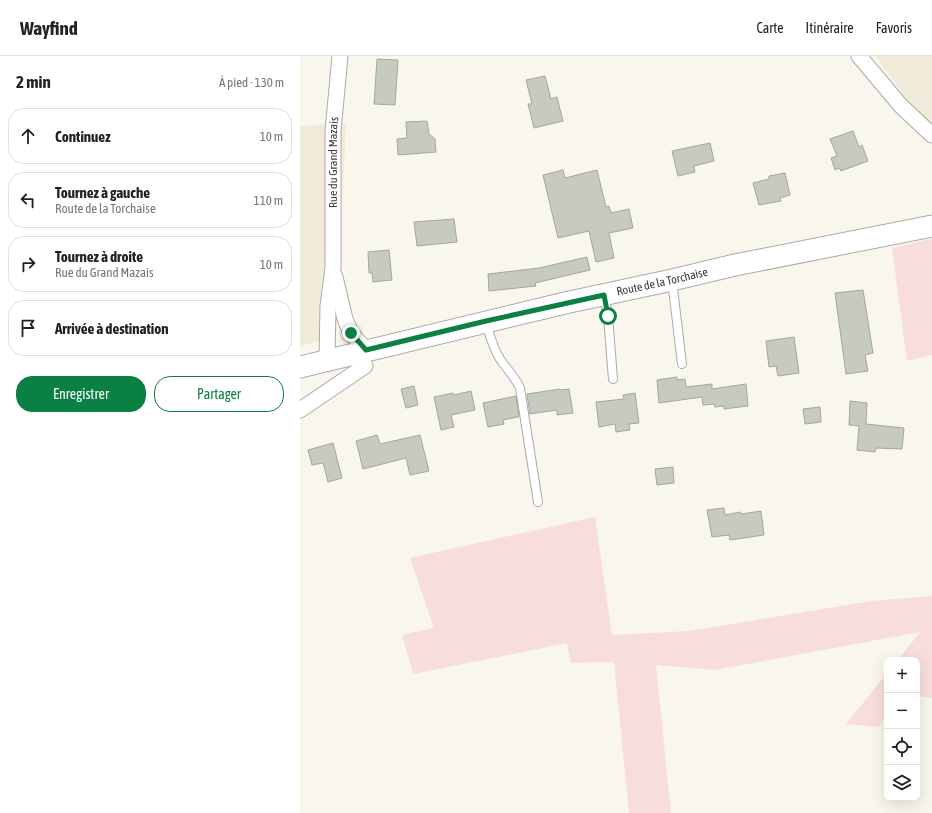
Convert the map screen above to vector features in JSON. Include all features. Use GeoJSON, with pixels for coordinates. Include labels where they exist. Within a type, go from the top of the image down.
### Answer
{"type":"FeatureCollection","features":[{"type":"Feature","properties":{"kind":"main road","name":"Route de la Torchaise"},"geometry":{"type":"LineString","coordinates":[[300,367],[327,360],[366,358],[486,321],[735,265],[932,226]]}},
{"type":"Feature","properties":{"kind":"street","name":"Rue du Grand Mazais"},"geometry":{"type":"LineString","coordinates":[[327,360],[328,306],[333,268],[333,131],[340,56]]}},
{"type":"Feature","properties":{"kind":"street"},"geometry":{"type":"LineString","coordinates":[[859,56],[900,106],[932,136]]}},
{"type":"Feature","properties":{"kind":"street","name":"Rue du Grand Mazais"},"geometry":{"type":"LineString","coordinates":[[333,268],[344,319],[366,358]]}},
{"type":"Feature","properties":{"kind":"street"},"geometry":{"type":"LineString","coordinates":[[300,410],[366,358]]}},
{"type":"Feature","properties":{"kind":"lane"},"geometry":{"type":"LineString","coordinates":[[672,280],[682,364]]}},
{"type":"Feature","properties":{"kind":"lane"},"geometry":{"type":"LineString","coordinates":[[604,295],[608,316],[613,379]]}},
{"type":"Feature","properties":{"kind":"lane"},"geometry":{"type":"LineString","coordinates":[[486,321],[492,344],[500,358],[516,379],[520,388],[538,502]]}},
{"type":"Feature","properties":{"kind":"shaded area"},"geometry":{"type":"Polygon","coordinates":[[[875,56],[932,56],[932,125],[922,119],[875,56]]]}},
{"type":"Feature","properties":{"kind":"shaded area"},"geometry":{"type":"Polygon","coordinates":[[[346,123],[336,336],[300,346],[300,126],[346,123]]]}},
{"type":"Feature","properties":{"kind":"shaded area"},"geometry":{"type":"Polygon","coordinates":[[[932,239],[932,355],[907,361],[892,248],[932,239]]]}},
{"type":"Feature","properties":{"kind":"shaded area"},"geometry":{"type":"Polygon","coordinates":[[[595,517],[612,635],[689,631],[871,601],[932,596],[932,698],[920,696],[920,657],[900,657],[920,632],[715,670],[656,665],[671,813],[629,813],[614,662],[571,663],[567,643],[413,674],[402,635],[434,628],[410,558],[595,517]]]}},
{"type":"Feature","properties":{"kind":"shaded area"},"geometry":{"type":"Polygon","coordinates":[[[884,677],[884,720],[878,727],[846,724],[884,677]]]}},
{"type":"Feature","properties":{"kind":"building"},"geometry":{"type":"Polygon","coordinates":[[[377,59],[398,60],[395,105],[374,104],[377,59]]]}},
{"type":"Feature","properties":{"kind":"building"},"geometry":{"type":"Polygon","coordinates":[[[545,76],[551,99],[557,97],[563,121],[534,128],[528,104],[532,104],[526,80],[545,76]]]}},
{"type":"Feature","properties":{"kind":"building"},"geometry":{"type":"Polygon","coordinates":[[[427,121],[429,134],[435,139],[436,152],[398,155],[397,139],[407,138],[406,122],[427,121]]]}},
{"type":"Feature","properties":{"kind":"building"},"geometry":{"type":"Polygon","coordinates":[[[853,131],[859,147],[862,145],[868,161],[841,171],[839,168],[835,170],[831,158],[837,156],[830,139],[853,131]]]}},
{"type":"Feature","properties":{"kind":"building"},"geometry":{"type":"Polygon","coordinates":[[[710,143],[714,161],[694,166],[695,172],[678,176],[672,151],[710,143]]]}},
{"type":"Feature","properties":{"kind":"building"},"geometry":{"type":"Polygon","coordinates":[[[563,170],[565,178],[597,170],[606,207],[609,206],[611,213],[629,209],[633,228],[609,233],[614,258],[596,262],[589,231],[558,238],[543,175],[563,170]]]}},
{"type":"Feature","properties":{"kind":"building"},"geometry":{"type":"Polygon","coordinates":[[[785,173],[790,195],[780,198],[781,201],[759,205],[753,183],[769,179],[769,176],[785,173]]]}},
{"type":"Feature","properties":{"kind":"building"},"geometry":{"type":"Polygon","coordinates":[[[454,219],[457,242],[417,246],[414,222],[454,219]]]}},
{"type":"Feature","properties":{"kind":"building"},"geometry":{"type":"Polygon","coordinates":[[[389,250],[392,280],[373,282],[372,273],[369,273],[368,252],[389,250]]]}},
{"type":"Feature","properties":{"kind":"building"},"geometry":{"type":"Polygon","coordinates":[[[587,257],[590,270],[535,283],[536,286],[489,291],[488,274],[539,268],[587,257]]]}},
{"type":"Feature","properties":{"kind":"building"},"geometry":{"type":"Polygon","coordinates":[[[863,290],[873,353],[865,355],[868,371],[846,374],[835,293],[863,290]]]}},
{"type":"Feature","properties":{"kind":"building"},"geometry":{"type":"Polygon","coordinates":[[[794,337],[799,373],[778,376],[776,366],[769,367],[766,341],[794,337]]]}},
{"type":"Feature","properties":{"kind":"building"},"geometry":{"type":"Polygon","coordinates":[[[677,377],[677,380],[685,379],[686,387],[712,384],[712,389],[746,384],[748,406],[724,409],[724,406],[715,407],[714,404],[703,405],[702,397],[659,403],[657,380],[677,377]]]}},
{"type":"Feature","properties":{"kind":"building"},"geometry":{"type":"Polygon","coordinates":[[[414,386],[418,405],[406,408],[401,389],[414,386]]]}},
{"type":"Feature","properties":{"kind":"building"},"geometry":{"type":"Polygon","coordinates":[[[569,389],[573,413],[557,415],[557,410],[530,414],[527,394],[569,389]]]}},
{"type":"Feature","properties":{"kind":"building"},"geometry":{"type":"Polygon","coordinates":[[[471,391],[475,410],[451,415],[454,427],[441,430],[434,397],[453,393],[454,395],[471,391]]]}},
{"type":"Feature","properties":{"kind":"building"},"geometry":{"type":"Polygon","coordinates":[[[635,393],[639,423],[629,424],[630,430],[616,432],[615,424],[599,427],[596,402],[624,399],[623,395],[635,393]]]}},
{"type":"Feature","properties":{"kind":"building"},"geometry":{"type":"Polygon","coordinates":[[[516,396],[519,416],[503,420],[504,424],[488,427],[483,403],[516,396]]]}},
{"type":"Feature","properties":{"kind":"building"},"geometry":{"type":"Polygon","coordinates":[[[850,401],[867,403],[866,424],[904,428],[902,449],[876,448],[875,452],[857,450],[859,426],[849,425],[850,401]]]}},
{"type":"Feature","properties":{"kind":"building"},"geometry":{"type":"Polygon","coordinates":[[[820,407],[821,422],[805,424],[803,409],[820,407]]]}},
{"type":"Feature","properties":{"kind":"building"},"geometry":{"type":"Polygon","coordinates":[[[377,435],[380,444],[420,435],[429,471],[410,475],[406,458],[363,469],[356,441],[377,435]]]}},
{"type":"Feature","properties":{"kind":"building"},"geometry":{"type":"Polygon","coordinates":[[[333,443],[342,478],[328,482],[323,463],[312,465],[308,450],[333,443]]]}},
{"type":"Feature","properties":{"kind":"building"},"geometry":{"type":"Polygon","coordinates":[[[673,467],[674,483],[657,485],[655,469],[673,467]]]}},
{"type":"Feature","properties":{"kind":"building"},"geometry":{"type":"Polygon","coordinates":[[[724,508],[725,515],[740,512],[741,514],[761,511],[764,535],[730,540],[729,535],[712,537],[707,510],[724,508]]]}},
{"type":"Feature","properties":{"kind":"route"},"geometry":{"type":"LineString","coordinates":[[351,333],[366,350],[486,321],[604,295],[608,316]]}}]}
